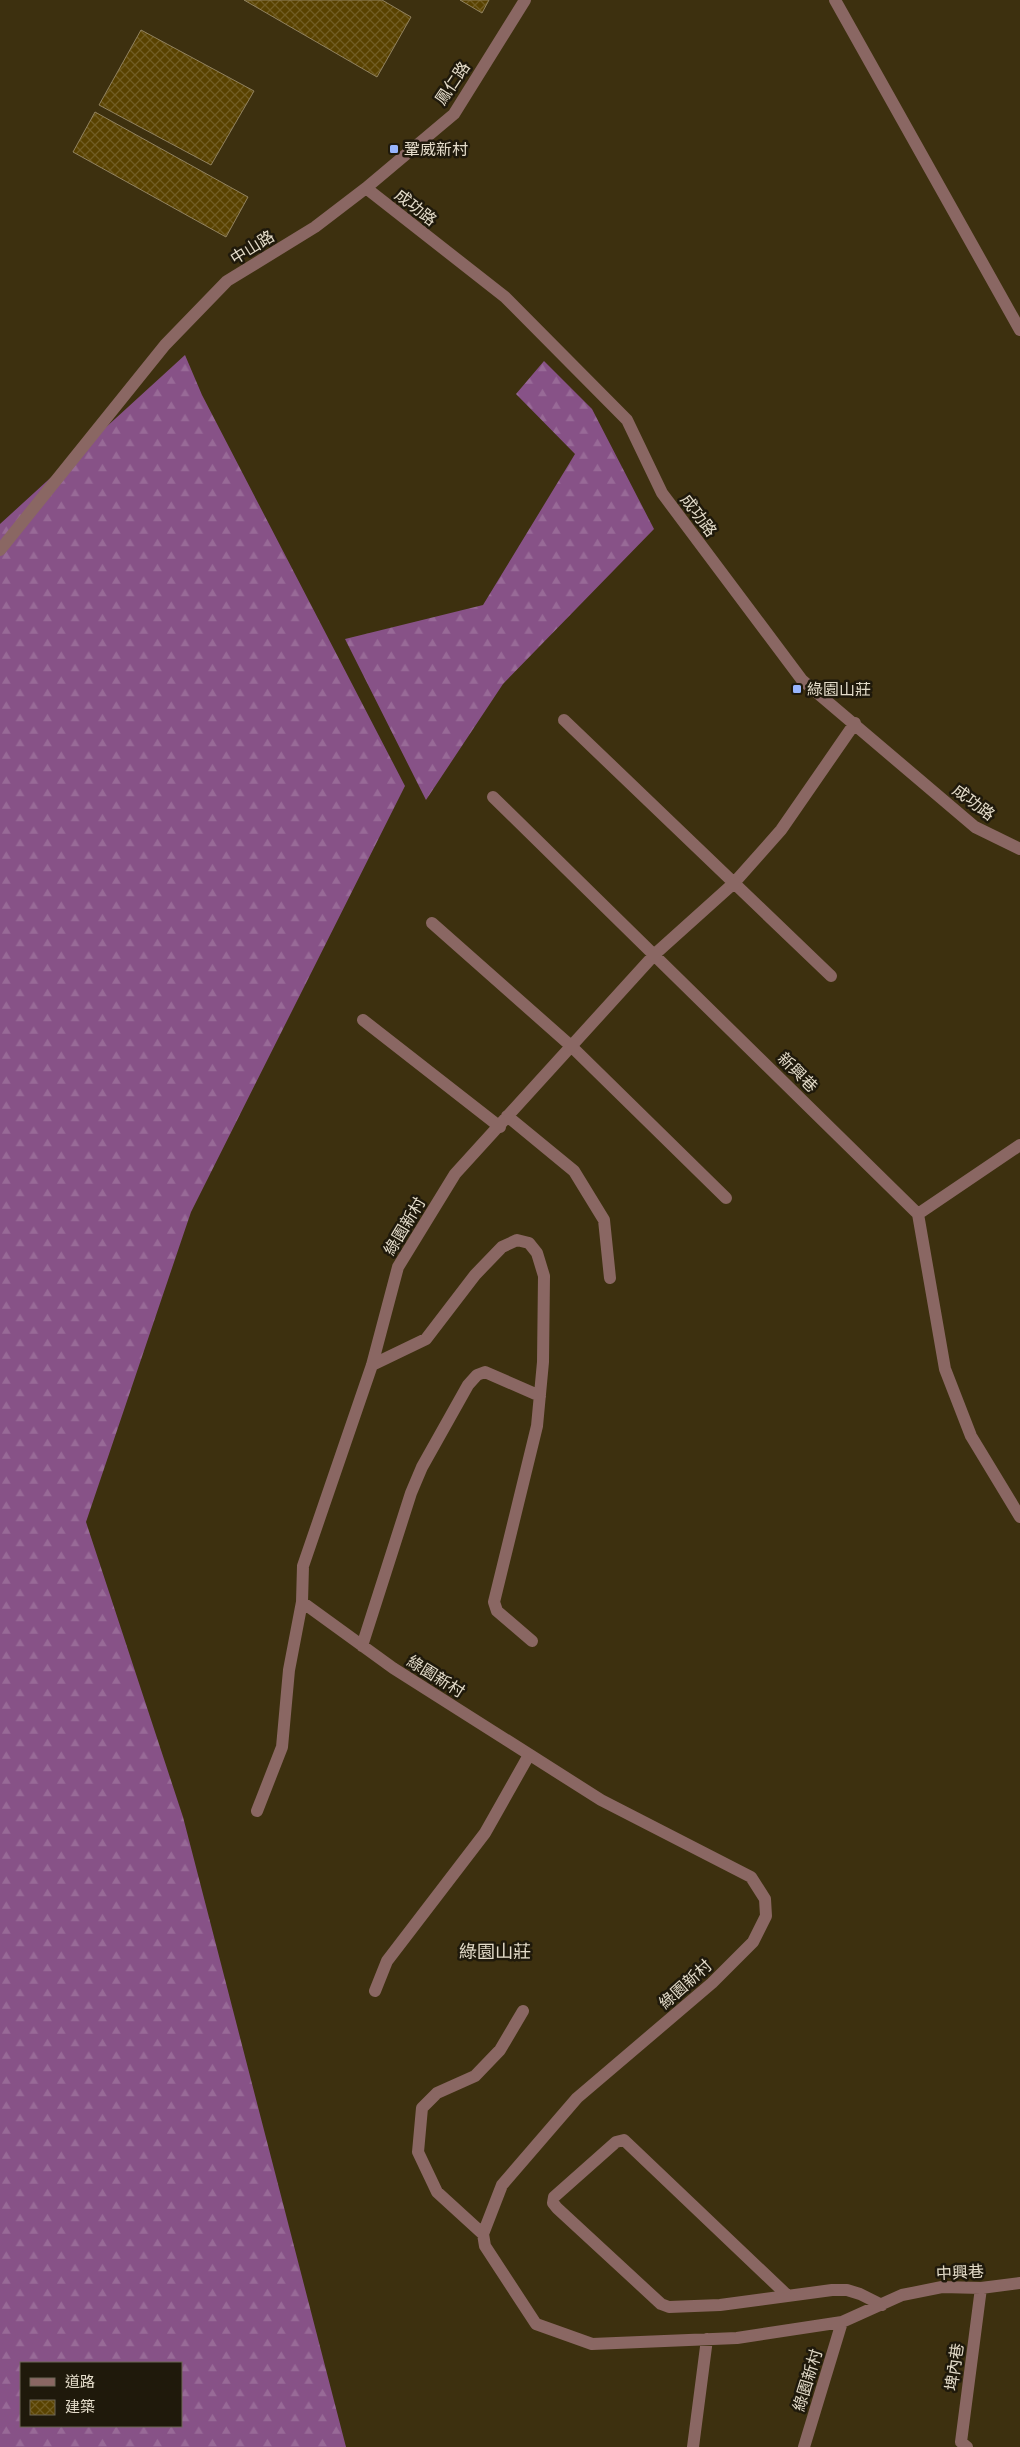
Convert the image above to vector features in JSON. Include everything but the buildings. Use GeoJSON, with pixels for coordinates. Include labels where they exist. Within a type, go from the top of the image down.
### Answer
{"type":"FeatureCollection","features":[{"type":"Feature","properties":{"kind":"street","name":"鳳仁路"},"geometry":{"type":"LineString","coordinates":[[366,188],[454,114],[525,0]]}},
{"type":"Feature","properties":{"kind":"street"},"geometry":{"type":"LineString","coordinates":[[835,0],[1020,330]]}},
{"type":"Feature","properties":{"kind":"street","name":"中山路"},"geometry":{"type":"LineString","coordinates":[[0,550],[165,345],[227,281],[315,227],[366,188]]}},
{"type":"Feature","properties":{"kind":"street","name":"成功路"},"geometry":{"type":"LineString","coordinates":[[366,188],[505,298],[627,420],[662,493],[802,680],[855,723],[974,827],[1020,850]]}},
{"type":"Feature","properties":{"kind":"street"},"geometry":{"type":"LineString","coordinates":[[564,720],[831,976]]}},
{"type":"Feature","properties":{"kind":"street"},"geometry":{"type":"LineString","coordinates":[[571,1046],[655,954],[734,883],[781,830],[855,723]]}},
{"type":"Feature","properties":{"kind":"street","name":"新興巷"},"geometry":{"type":"LineString","coordinates":[[493,797],[918,1214]]}},
{"type":"Feature","properties":{"kind":"street"},"geometry":{"type":"LineString","coordinates":[[432,923],[571,1046],[726,1198]]}},
{"type":"Feature","properties":{"kind":"street"},"geometry":{"type":"LineString","coordinates":[[363,1020],[500,1127]]}},
{"type":"Feature","properties":{"kind":"street","name":"綠園新村"},"geometry":{"type":"LineString","coordinates":[[257,1811],[282,1747],[289,1670],[302,1602],[303,1566],[372,1365],[398,1267],[455,1174],[500,1127],[571,1046]]}},
{"type":"Feature","properties":{"kind":"street"},"geometry":{"type":"LineString","coordinates":[[508,1116],[574,1171],[604,1220],[610,1278]]}},
{"type":"Feature","properties":{"kind":"street"},"geometry":{"type":"LineString","coordinates":[[1020,1145],[918,1214],[945,1369],[971,1436],[1020,1516]]}},
{"type":"Feature","properties":{"kind":"street"},"geometry":{"type":"LineString","coordinates":[[372,1365],[426,1340],[475,1275],[502,1247],[517,1240],[529,1243],[537,1253],[544,1276],[543,1362],[537,1426],[494,1602],[497,1611],[532,1641]]}},
{"type":"Feature","properties":{"kind":"street"},"geometry":{"type":"LineString","coordinates":[[362,1646],[411,1492],[422,1467],[468,1384],[477,1375],[485,1372],[540,1396]]}},
{"type":"Feature","properties":{"kind":"street","name":"綠園新村"},"geometry":{"type":"LineString","coordinates":[[302,1602],[393,1668],[601,1800],[751,1877],[765,1899],[766,1916],[753,1942],[712,1983],[577,2098],[502,2185],[483,2234],[485,2246],[536,2324],[592,2344],[737,2338],[842,2322],[902,2296]]}},
{"type":"Feature","properties":{"kind":"street"},"geometry":{"type":"LineString","coordinates":[[375,1991],[387,1961],[485,1833],[529,1755]]}},
{"type":"Feature","properties":{"kind":"street"},"geometry":{"type":"LineString","coordinates":[[483,2234],[437,2192],[418,2152],[422,2108],[437,2092],[475,2076],[500,2050],[523,2011]]}},
{"type":"Feature","properties":{"kind":"street"},"geometry":{"type":"LineString","coordinates":[[788,2296],[624,2140],[616,2142],[554,2196],[553,2202],[557,2208],[661,2304],[669,2307],[720,2305],[847,2290],[882,2304]]}},
{"type":"Feature","properties":{"kind":"street","name":"中興巷"},"geometry":{"type":"LineString","coordinates":[[902,2296],[942,2287],[981,2288],[1020,2283]]}},
{"type":"Feature","properties":{"kind":"street","name":"埤內巷"},"geometry":{"type":"LineString","coordinates":[[967,2447],[961,2442],[981,2288]]}},
{"type":"Feature","properties":{"kind":"street","name":"綠園新村"},"geometry":{"type":"LineString","coordinates":[[804,2447],[842,2322]]}},
{"type":"Feature","properties":{"kind":"street"},"geometry":{"type":"LineString","coordinates":[[693,2447],[707,2339]]}},
{"type":"Feature","properties":{"kind":"green space"},"geometry":{"type":"Polygon","coordinates":[[[185,355],[202,395],[405,786],[191,1212],[86,1522],[183,1817],[346,2447],[0,2447],[0,524],[185,355]]]}},
{"type":"Feature","properties":{"kind":"green space"},"geometry":{"type":"Polygon","coordinates":[[[544,361],[592,409],[654,529],[503,684],[426,800],[345,639],[483,605],[575,454],[516,394],[544,361]]]}},
{"type":"Feature","properties":{"kind":"place","name":"鞏威新村"},"geometry":{"type":"Point","coordinates":[394,149]}},
{"type":"Feature","properties":{"kind":"place","name":"綠園山莊"},"geometry":{"type":"Point","coordinates":[797,689]}},
{"type":"Feature","properties":{"kind":"district","name":"綠園山莊"},"geometry":{"type":"Point","coordinates":[495,1952]}}]}
